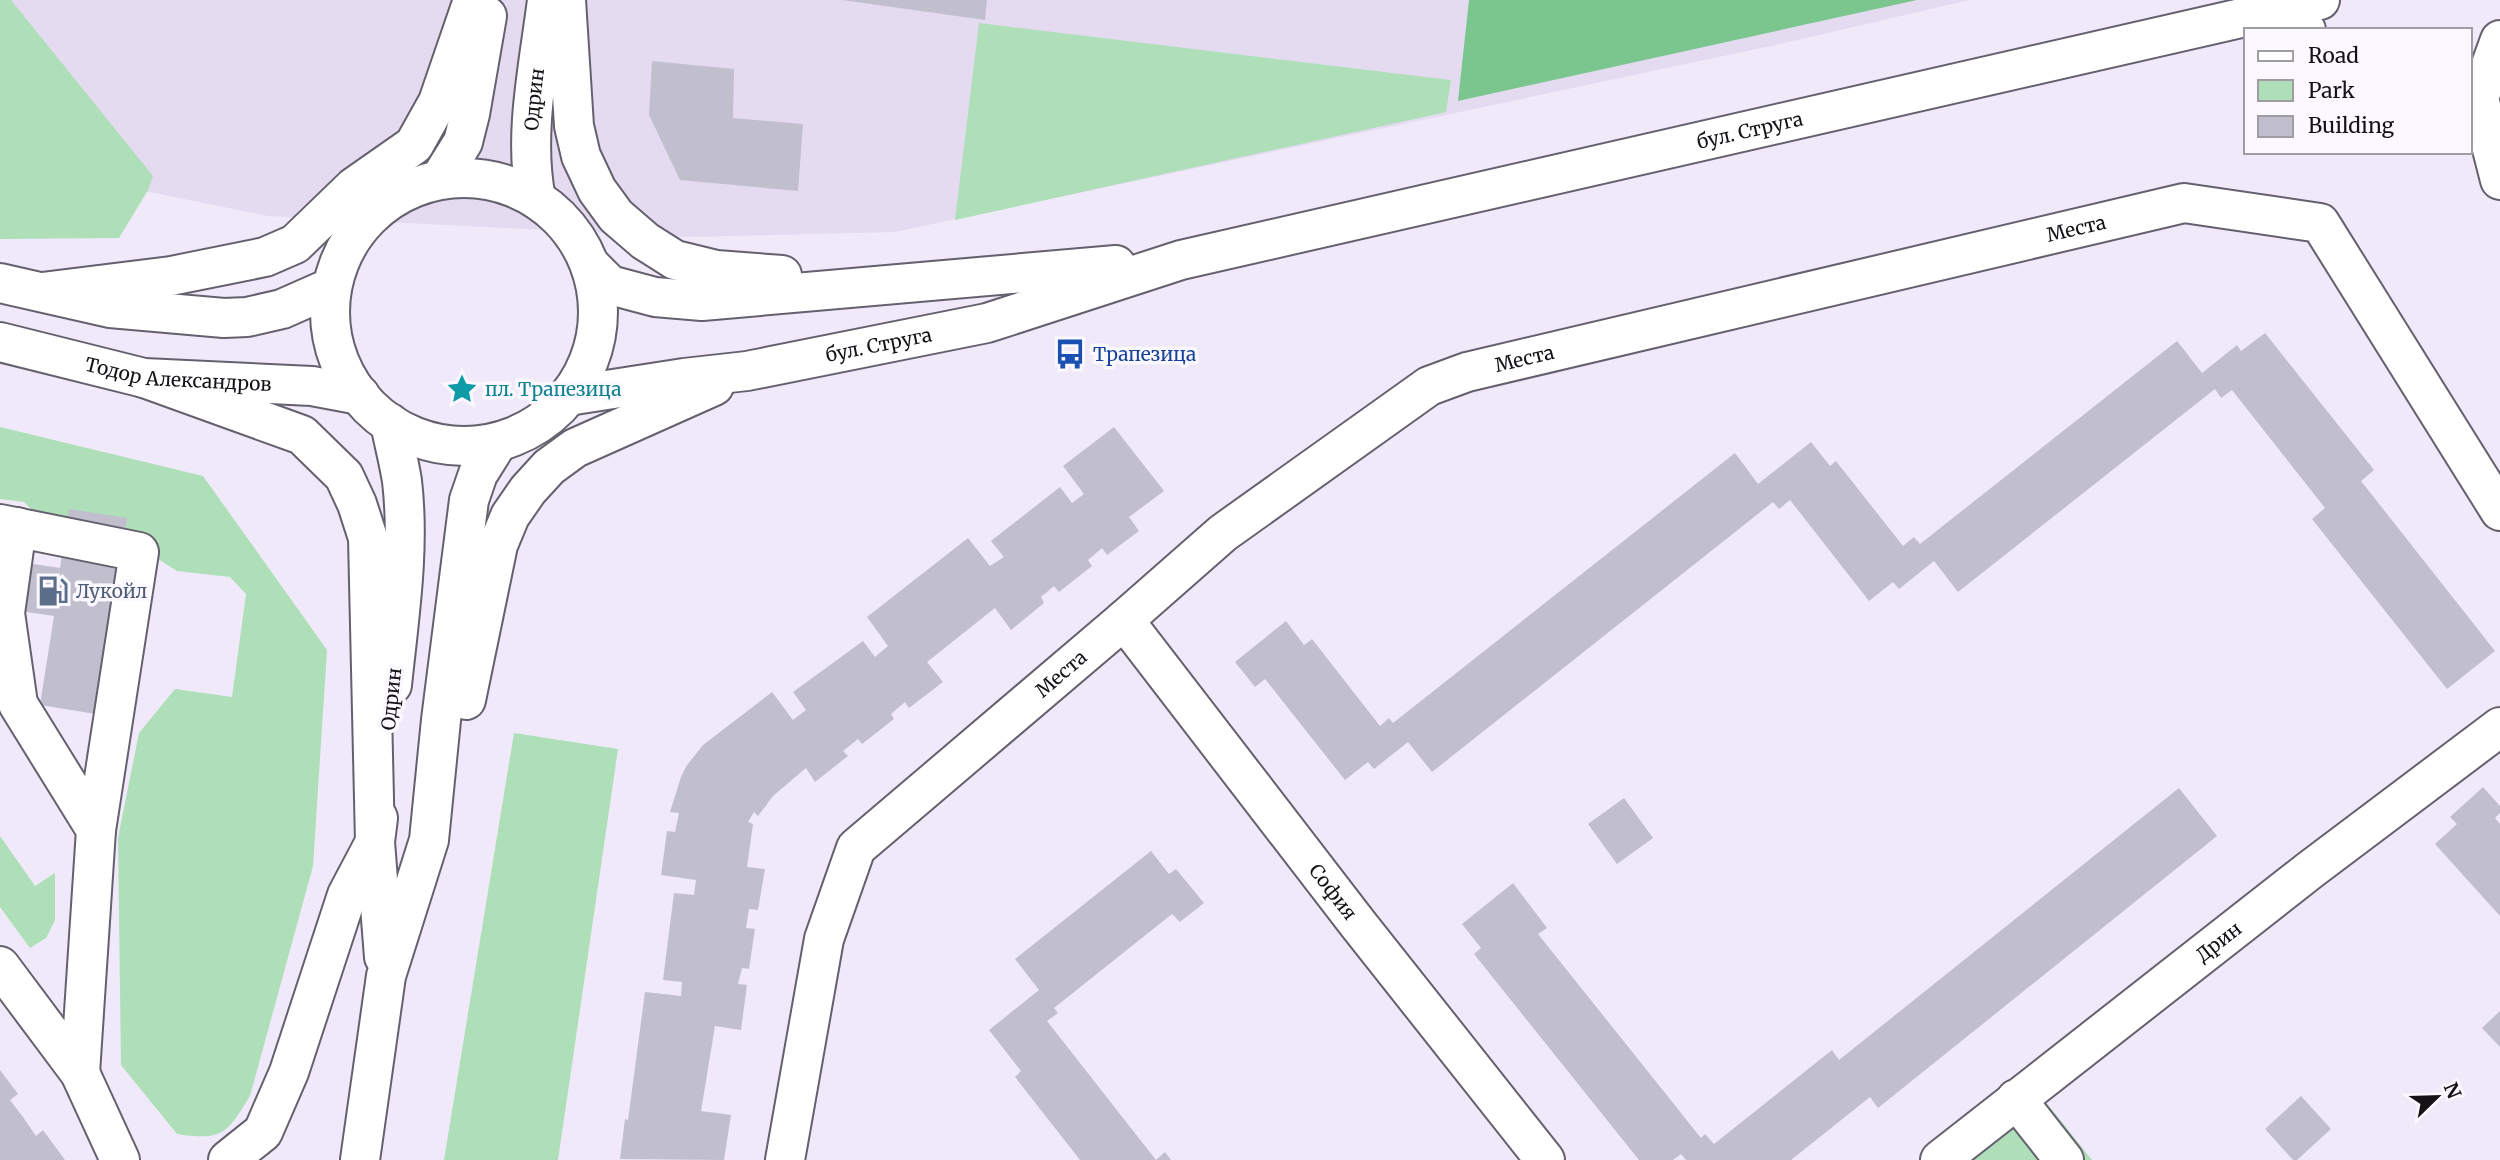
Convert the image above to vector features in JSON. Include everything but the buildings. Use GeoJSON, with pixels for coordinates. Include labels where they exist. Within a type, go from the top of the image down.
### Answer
{"type":"FeatureCollection","features":[{"type":"Feature","properties":{"kind":"main road"},"geometry":{"type":"LineString","coordinates":[[42,292],[185,273],[265,257],[295,244],[354,187],[414,145],[438,102],[473,0]]}},
{"type":"Feature","properties":{"kind":"main road"},"geometry":{"type":"LineString","coordinates":[[440,179],[463,142],[490,0]]}},
{"type":"Feature","properties":{"kind":"main road","name":"Одрин"},"geometry":{"type":"LineString","coordinates":[[536,199],[531,173],[530,137],[547,0]]}},
{"type":"Feature","properties":{"kind":"main road"},"geometry":{"type":"LineString","coordinates":[[566,0],[574,126],[581,156],[597,190],[617,216],[635,233],[675,260],[716,270],[896,282]]}},
{"type":"Feature","properties":{"kind":"main road","name":"бул. Струга"},"geometry":{"type":"LineString","coordinates":[[568,396],[747,371],[987,323],[1181,260],[2319,0]]}},
{"type":"Feature","properties":{"kind":"main road"},"geometry":{"type":"LineString","coordinates":[[2251,16],[2298,28]]}},
{"type":"Feature","properties":{"kind":"main road"},"geometry":{"type":"LineString","coordinates":[[2500,40],[2475,95],[2500,180]]}},
{"type":"Feature","properties":{"kind":"main road"},"geometry":{"type":"LineString","coordinates":[[474,178],[506,184],[536,199],[562,221],[578,242],[590,265],[597,299],[596,333],[586,366],[568,396],[549,416],[525,431],[498,442],[471,446],[442,444],[415,437],[390,424],[360,396],[344,372],[334,345],[330,316],[332,287],[340,261],[352,238],[369,216],[390,200],[414,187],[440,179],[474,178]]}},
{"type":"Feature","properties":{"kind":"main road","name":"Места"},"geometry":{"type":"LineString","coordinates":[[785,1160],[824,939],[856,848],[1223,533],[1429,386],[1467,372],[2184,203],[2320,223],[2500,511]]}},
{"type":"Feature","properties":{"kind":"main road","name":"бул. Струга"},"geometry":{"type":"LineString","coordinates":[[590,265],[610,285],[655,297],[702,301],[896,282],[1181,260]]}},
{"type":"Feature","properties":{"kind":"main road"},"geometry":{"type":"LineString","coordinates":[[0,283],[110,308],[224,318],[247,317],[282,309],[332,287]]}},
{"type":"Feature","properties":{"kind":"main road","name":"Тодор Александров"},"geometry":{"type":"LineString","coordinates":[[0,342],[144,378],[312,386],[360,396]]}},
{"type":"Feature","properties":{"kind":"main road"},"geometry":{"type":"LineString","coordinates":[[429,839],[461,727],[498,545],[510,516],[528,490],[549,467],[575,448],[747,371]]}},
{"type":"Feature","properties":{"kind":"main road"},"geometry":{"type":"LineString","coordinates":[[144,378],[302,435],[344,476],[368,538],[375,842],[347,895],[289,1072],[262,1132],[228,1160]]}},
{"type":"Feature","properties":{"kind":"main road","name":"Одрин"},"geometry":{"type":"LineString","coordinates":[[386,975],[375,842],[404,570],[402,481],[390,424]]}},
{"type":"Feature","properties":{"kind":"main road","name":"Одрин"},"geometry":{"type":"LineString","coordinates":[[360,1160],[386,975],[429,839],[469,500],[478,474],[498,442]]}},
{"type":"Feature","properties":{"kind":"main road"},"geometry":{"type":"LineString","coordinates":[[80,1073],[96,830],[139,552],[9,525],[5,613],[18,704],[96,830]]}},
{"type":"Feature","properties":{"kind":"main road","name":"София"},"geometry":{"type":"LineString","coordinates":[[1124,620],[1358,924],[1545,1160]]}},
{"type":"Feature","properties":{"kind":"main road","name":"Дрин"},"geometry":{"type":"LineString","coordinates":[[1940,1160],[2299,879],[2500,727]]}},
{"type":"Feature","properties":{"kind":"main road"},"geometry":{"type":"LineString","coordinates":[[0,966],[80,1073],[123,1159]]}},
{"type":"Feature","properties":{"kind":"main road"},"geometry":{"type":"LineString","coordinates":[[2016,1099],[2064,1160]]}},
{"type":"Feature","properties":{"kind":"shaded area"},"geometry":{"type":"Polygon","coordinates":[[[0,0],[1969,0],[1789,42],[895,232],[687,237],[268,216],[0,162],[0,0]]]}},
{"type":"Feature","properties":{"kind":"green space"},"geometry":{"type":"Polygon","coordinates":[[[0,0],[11,0],[153,176],[148,190],[119,238],[0,239],[0,0]]]}},
{"type":"Feature","properties":{"kind":"green space"},"geometry":{"type":"Polygon","coordinates":[[[1469,0],[1917,0],[1458,101],[1469,0]]]}},
{"type":"Feature","properties":{"kind":"green space"},"geometry":{"type":"Polygon","coordinates":[[[979,23],[1451,80],[1446,112],[955,220],[979,23]]]}},
{"type":"Feature","properties":{"kind":"green space"},"geometry":{"type":"Polygon","coordinates":[[[0,427],[203,476],[327,650],[313,866],[250,1096],[236,1119],[215,1135],[177,1134],[121,1065],[118,838],[139,733],[175,689],[232,697],[246,594],[230,577],[177,571],[144,550],[40,518],[24,502],[0,499],[0,427]]]}},
{"type":"Feature","properties":{"kind":"green space"},"geometry":{"type":"Polygon","coordinates":[[[514,733],[618,749],[558,1160],[444,1160],[514,733]]]}},
{"type":"Feature","properties":{"kind":"green space"},"geometry":{"type":"Polygon","coordinates":[[[0,836],[35,886],[55,873],[55,920],[46,938],[30,948],[0,907],[0,836]]]}},
{"type":"Feature","properties":{"kind":"green space"},"geometry":{"type":"Polygon","coordinates":[[[2034,1087],[2092,1160],[1943,1160],[2034,1087]]]}},
{"type":"Feature","properties":{"kind":"place","name":"Трапезица"},"geometry":{"type":"Point","coordinates":[1070,354]}},
{"type":"Feature","properties":{"kind":"place","name":"пл. Трапезица"},"geometry":{"type":"Point","coordinates":[462,389]}},
{"type":"Feature","properties":{"kind":"place","name":"Лукойл"},"geometry":{"type":"Point","coordinates":[53,591]}}]}
